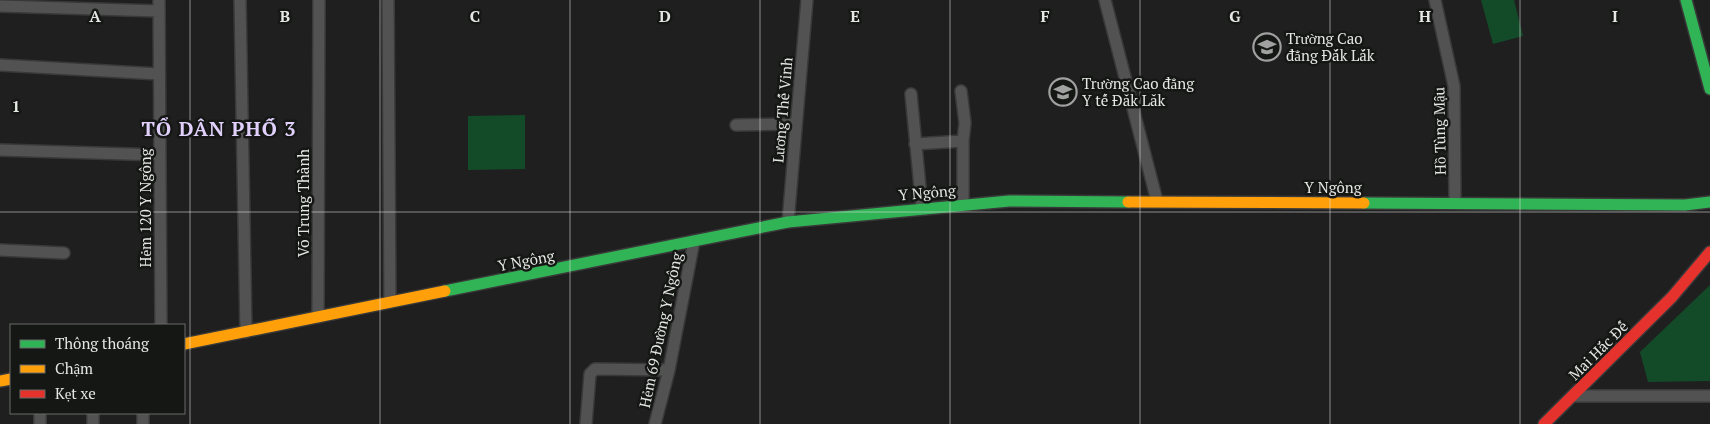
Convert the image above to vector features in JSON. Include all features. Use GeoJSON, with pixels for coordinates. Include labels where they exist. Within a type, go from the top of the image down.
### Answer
{"type":"FeatureCollection","features":[{"type":"Feature","properties":{"kind":"street"},"geometry":{"type":"LineString","coordinates":[[240,0],[246,332]]}},
{"type":"Feature","properties":{"kind":"street","name":"Võ Trung Thành"},"geometry":{"type":"LineString","coordinates":[[318,317],[319,0]]}},
{"type":"Feature","properties":{"kind":"street"},"geometry":{"type":"LineString","coordinates":[[388,0],[390,302]]}},
{"type":"Feature","properties":{"kind":"street","name":"Lương Thế Vinh"},"geometry":{"type":"LineString","coordinates":[[788,222],[807,0]]}},
{"type":"Feature","properties":{"kind":"street"},"geometry":{"type":"LineString","coordinates":[[1105,0],[1157,201]]}},
{"type":"Feature","properties":{"kind":"street","name":"Hồ Tùng Mậu"},"geometry":{"type":"LineString","coordinates":[[1434,0],[1454,86],[1455,203]]}},
{"type":"Feature","properties":{"kind":"street"},"geometry":{"type":"LineString","coordinates":[[1686,0],[1710,89]]}},
{"type":"Feature","properties":{"kind":"street"},"geometry":{"type":"LineString","coordinates":[[1694,0],[1710,62]]}},
{"type":"Feature","properties":{"kind":"street"},"geometry":{"type":"LineString","coordinates":[[0,6],[158,6]]}},
{"type":"Feature","properties":{"kind":"street","name":"Hẻm 120 Y Ngông"},"geometry":{"type":"LineString","coordinates":[[158,6],[161,324]]}},
{"type":"Feature","properties":{"kind":"street"},"geometry":{"type":"LineString","coordinates":[[0,65],[159,74]]}},
{"type":"Feature","properties":{"kind":"street"},"geometry":{"type":"LineString","coordinates":[[961,91],[965,123],[963,141],[963,204]]}},
{"type":"Feature","properties":{"kind":"street"},"geometry":{"type":"LineString","coordinates":[[911,94],[922,208]]}},
{"type":"Feature","properties":{"kind":"street"},"geometry":{"type":"LineString","coordinates":[[736,125],[795,124]]}},
{"type":"Feature","properties":{"kind":"street"},"geometry":{"type":"LineString","coordinates":[[915,144],[963,141]]}},
{"type":"Feature","properties":{"kind":"street"},"geometry":{"type":"LineString","coordinates":[[0,150],[159,155]]}},
{"type":"Feature","properties":{"kind":"street","name":"Y Ngông"},"geometry":{"type":"LineString","coordinates":[[185,344],[788,222],[963,204],[1009,200],[1685,205],[1710,202]]}},
{"type":"Feature","properties":{"kind":"street","name":"Y Ngông"},"geometry":{"type":"LineString","coordinates":[[1685,205],[1710,210]]}},
{"type":"Feature","properties":{"kind":"street","name":"Hẻm 69 Đường Y Ngông"},"geometry":{"type":"LineString","coordinates":[[655,424],[669,370],[694,241]]}},
{"type":"Feature","properties":{"kind":"street"},"geometry":{"type":"LineString","coordinates":[[0,250],[64,252]]}},
{"type":"Feature","properties":{"kind":"street","name":"Mai Hắc Đế"},"geometry":{"type":"LineString","coordinates":[[1544,424],[1672,297],[1710,252]]}},
{"type":"Feature","properties":{"kind":"street","name":"Mai Hắc Đế"},"geometry":{"type":"LineString","coordinates":[[1672,297],[1710,266]]}},
{"type":"Feature","properties":{"kind":"street"},"geometry":{"type":"LineString","coordinates":[[586,424],[590,374],[595,369],[669,370]]}},
{"type":"Feature","properties":{"kind":"street"},"geometry":{"type":"LineString","coordinates":[[1574,396],[1710,396]]}},
{"type":"Feature","properties":{"kind":"green space"},"geometry":{"type":"Polygon","coordinates":[[[1481,0],[1514,0],[1523,36],[1493,44],[1481,0]]]}},
{"type":"Feature","properties":{"kind":"green space"},"geometry":{"type":"Polygon","coordinates":[[[525,115],[525,169],[468,170],[468,116],[525,115]]]}},
{"type":"Feature","properties":{"kind":"green space"},"geometry":{"type":"Polygon","coordinates":[[[1710,285],[1710,381],[1648,382],[1640,352],[1710,285]]]}},
{"type":"Feature","properties":{"kind":"traffic: fast"},"geometry":{"type":"LineString","coordinates":[[1686,0],[1710,89]]}},
{"type":"Feature","properties":{"kind":"traffic: fast"},"geometry":{"type":"LineString","coordinates":[[445,291],[788,222],[1009,201],[1128,202]]}},
{"type":"Feature","properties":{"kind":"traffic: fast"},"geometry":{"type":"LineString","coordinates":[[1364,203],[1685,205],[1710,202]]}},
{"type":"Feature","properties":{"kind":"traffic: slow"},"geometry":{"type":"LineString","coordinates":[[1128,202],[1364,203]]}},
{"type":"Feature","properties":{"kind":"traffic: slow"},"geometry":{"type":"LineString","coordinates":[[185,344],[445,291]]}},
{"type":"Feature","properties":{"kind":"traffic: slow"},"geometry":{"type":"LineString","coordinates":[[0,381],[10,379]]}},
{"type":"Feature","properties":{"kind":"traffic: jam"},"geometry":{"type":"LineString","coordinates":[[1544,424],[1672,297],[1710,252]]}},
{"type":"Feature","properties":{"kind":"place","name":"Trường Cao đẳng Đắk Lắk"},"geometry":{"type":"Point","coordinates":[1267,47]}},
{"type":"Feature","properties":{"kind":"place","name":"Trường Cao đẳng Y tế Đăk Lăk"},"geometry":{"type":"Point","coordinates":[1063,92]}},
{"type":"Feature","properties":{"kind":"district","name":"TỔ DÂN PHỐ 3"},"geometry":{"type":"Point","coordinates":[219,128]}}]}
